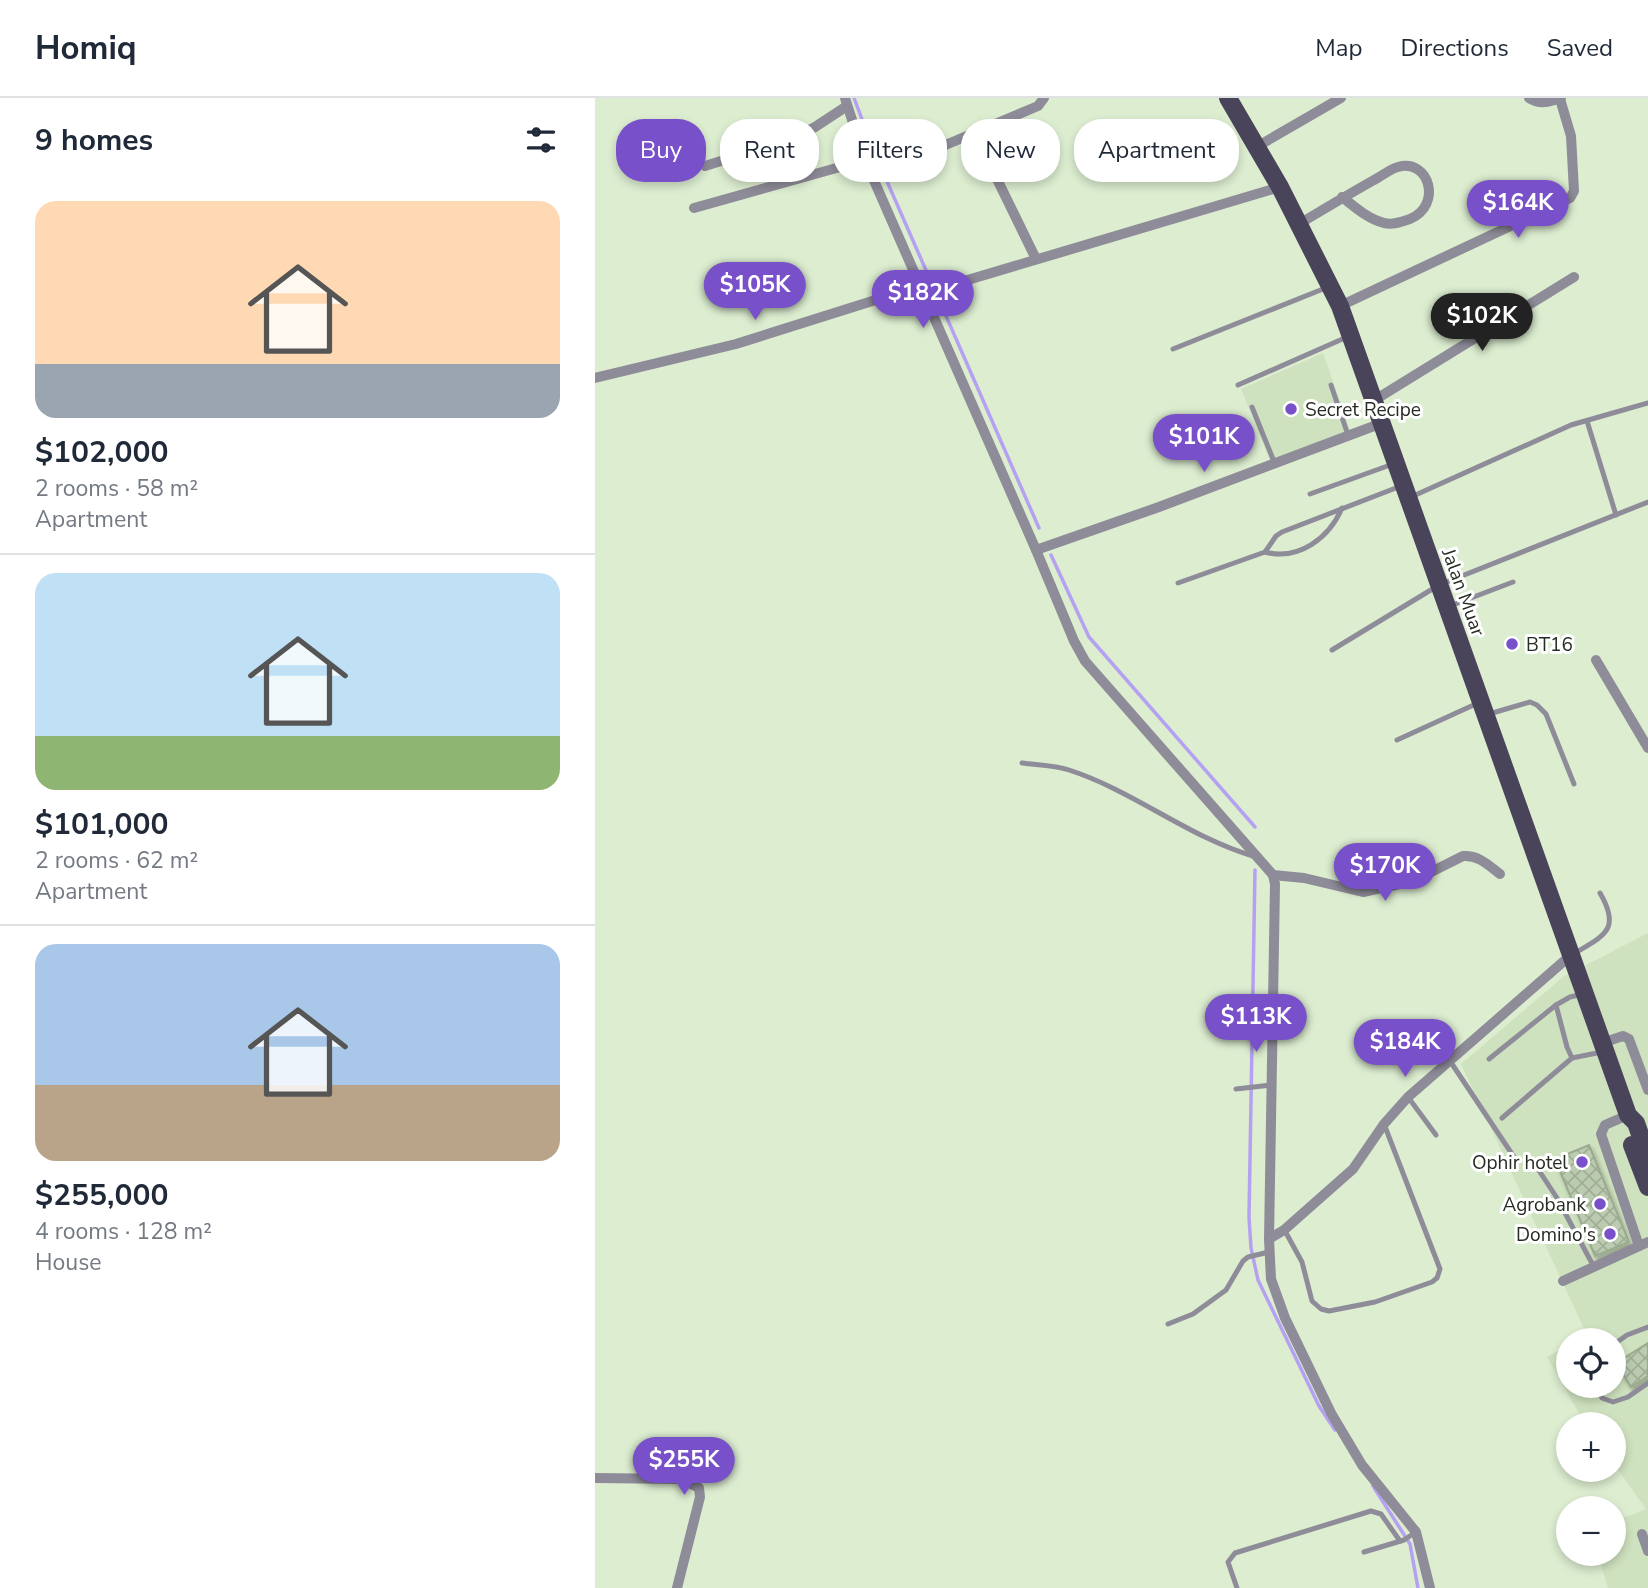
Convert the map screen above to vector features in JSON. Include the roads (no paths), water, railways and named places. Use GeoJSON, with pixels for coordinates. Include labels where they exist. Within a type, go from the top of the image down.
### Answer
{"type":"FeatureCollection","features":[{"type":"Feature","properties":{"kind":"main road","name":"Jalan Muar"},"geometry":{"type":"LineString","coordinates":[[1228,98],[1258,146],[1340,306],[1628,1115],[1636,1123],[1648,1157]]}},
{"type":"Feature","properties":{"kind":"main road","name":"Jalan Muar"},"geometry":{"type":"LineString","coordinates":[[1628,1115],[1626,1129],[1648,1187]]}},
{"type":"Feature","properties":{"kind":"street"},"geometry":{"type":"LineString","coordinates":[[1009,119],[1038,106],[1045,98]]}},
{"type":"Feature","properties":{"kind":"street"},"geometry":{"type":"LineString","coordinates":[[1258,146],[1341,98]]}},
{"type":"Feature","properties":{"kind":"street"},"geometry":{"type":"LineString","coordinates":[[1340,306],[1570,198],[1574,191],[1571,136],[1560,98],[1537,103],[1529,98]]}},
{"type":"Feature","properties":{"kind":"street"},"geometry":{"type":"LineString","coordinates":[[706,166],[794,138],[815,127],[846,102],[852,119]]}},
{"type":"Feature","properties":{"kind":"street"},"geometry":{"type":"LineString","coordinates":[[1299,224],[1342,197],[1398,167],[1414,169],[1422,174],[1430,190],[1423,209],[1416,216],[1398,223],[1375,219],[1342,197]]}},
{"type":"Feature","properties":{"kind":"street"},"geometry":{"type":"LineString","coordinates":[[694,208],[833,169]]}},
{"type":"Feature","properties":{"kind":"street"},"geometry":{"type":"LineString","coordinates":[[884,182],[1074,642],[1085,661],[1273,875],[1275,884],[1267,1254],[1271,1279],[1276,1297],[1331,1413],[1362,1465],[1413,1534],[1430,1588]]}},
{"type":"Feature","properties":{"kind":"street"},"geometry":{"type":"LineString","coordinates":[[999,182],[1037,259]]}},
{"type":"Feature","properties":{"kind":"street"},"geometry":{"type":"LineString","coordinates":[[595,378],[736,344],[1280,187]]}},
{"type":"Feature","properties":{"kind":"street"},"geometry":{"type":"LineString","coordinates":[[1373,401],[1574,277]]}},
{"type":"Feature","properties":{"kind":"street"},"geometry":{"type":"LineString","coordinates":[[1036,550],[1382,423]]}},
{"type":"Feature","properties":{"kind":"street"},"geometry":{"type":"LineString","coordinates":[[1596,660],[1648,748]]}},
{"type":"Feature","properties":{"kind":"street"},"geometry":{"type":"LineString","coordinates":[[1273,875],[1304,878],[1363,892],[1413,881],[1464,856],[1481,859],[1500,874]]}},
{"type":"Feature","properties":{"kind":"street"},"geometry":{"type":"LineString","coordinates":[[1269,1239],[1284,1230],[1353,1169],[1384,1124],[1408,1097],[1571,955]]}},
{"type":"Feature","properties":{"kind":"street"},"geometry":{"type":"LineString","coordinates":[[1604,1047],[1623,1036],[1629,1040],[1648,1090]]}},
{"type":"Feature","properties":{"kind":"street"},"geometry":{"type":"LineString","coordinates":[[1563,1281],[1643,1244],[1601,1134],[1605,1125],[1628,1115]]}},
{"type":"Feature","properties":{"kind":"street"},"geometry":{"type":"LineString","coordinates":[[595,1478],[683,1479],[699,1488],[700,1497],[677,1588]]}},
{"type":"Feature","properties":{"kind":"lane"},"geometry":{"type":"LineString","coordinates":[[1173,349],[1331,286]]}},
{"type":"Feature","properties":{"kind":"lane"},"geometry":{"type":"LineString","coordinates":[[1238,385],[1350,336]]}},
{"type":"Feature","properties":{"kind":"lane"},"geometry":{"type":"LineString","coordinates":[[1331,385],[1349,435]]}},
{"type":"Feature","properties":{"kind":"lane"},"geometry":{"type":"LineString","coordinates":[[1265,552],[1282,532],[1342,508],[1406,491],[1571,425],[1648,403]]}},
{"type":"Feature","properties":{"kind":"lane"},"geometry":{"type":"LineString","coordinates":[[1251,407],[1275,464]]}},
{"type":"Feature","properties":{"kind":"lane"},"geometry":{"type":"LineString","coordinates":[[1587,421],[1616,515]]}},
{"type":"Feature","properties":{"kind":"lane"},"geometry":{"type":"LineString","coordinates":[[1310,494],[1396,463]]}},
{"type":"Feature","properties":{"kind":"lane"},"geometry":{"type":"LineString","coordinates":[[1332,650],[1439,585],[1648,502]]}},
{"type":"Feature","properties":{"kind":"lane"},"geometry":{"type":"LineString","coordinates":[[1178,583],[1265,552],[1286,554],[1304,549],[1325,535],[1336,522],[1342,508]]}},
{"type":"Feature","properties":{"kind":"lane"},"geometry":{"type":"LineString","coordinates":[[1447,608],[1513,582]]}},
{"type":"Feature","properties":{"kind":"lane"},"geometry":{"type":"LineString","coordinates":[[1397,740],[1483,708],[1530,702],[1538,705],[1546,714],[1574,784]]}},
{"type":"Feature","properties":{"kind":"lane"},"geometry":{"type":"LineString","coordinates":[[1021,764],[1067,769],[1097,780],[1226,848],[1256,857]]}},
{"type":"Feature","properties":{"kind":"lane"},"geometry":{"type":"LineString","coordinates":[[1571,955],[1602,937],[1609,925],[1610,908],[1600,892]]}},
{"type":"Feature","properties":{"kind":"lane"},"geometry":{"type":"LineString","coordinates":[[1489,1059],[1556,1005],[1585,993]]}},
{"type":"Feature","properties":{"kind":"lane"},"geometry":{"type":"LineString","coordinates":[[1556,1005],[1572,1058]]}},
{"type":"Feature","properties":{"kind":"lane"},"geometry":{"type":"LineString","coordinates":[[1502,1118],[1572,1058],[1604,1047]]}},
{"type":"Feature","properties":{"kind":"lane"},"geometry":{"type":"LineString","coordinates":[[1450,1061],[1514,1157]]}},
{"type":"Feature","properties":{"kind":"lane"},"geometry":{"type":"LineString","coordinates":[[1236,1089],[1269,1086]]}},
{"type":"Feature","properties":{"kind":"lane"},"geometry":{"type":"LineString","coordinates":[[1408,1097],[1436,1135]]}},
{"type":"Feature","properties":{"kind":"lane"},"geometry":{"type":"LineString","coordinates":[[1284,1230],[1302,1262],[1312,1301],[1321,1309],[1329,1311],[1375,1302],[1437,1278],[1440,1269],[1384,1124]]}},
{"type":"Feature","properties":{"kind":"lane"},"geometry":{"type":"LineString","coordinates":[[1534,1163],[1557,1198],[1594,1266]]}},
{"type":"Feature","properties":{"kind":"lane"},"geometry":{"type":"LineString","coordinates":[[1168,1324],[1192,1314],[1226,1290],[1248,1257],[1267,1254]]}},
{"type":"Feature","properties":{"kind":"lane"},"geometry":{"type":"LineString","coordinates":[[1626,1336],[1648,1326]]}},
{"type":"Feature","properties":{"kind":"lane"},"geometry":{"type":"LineString","coordinates":[[1626,1398],[1648,1383]]}},
{"type":"Feature","properties":{"kind":"lane"},"geometry":{"type":"LineString","coordinates":[[1602,1398],[1613,1402],[1625,1398]]}},
{"type":"Feature","properties":{"kind":"lane"},"geometry":{"type":"LineString","coordinates":[[1237,1588],[1229,1562],[1235,1553],[1371,1511],[1381,1514],[1402,1541]]}},
{"type":"Feature","properties":{"kind":"lane"},"geometry":{"type":"LineString","coordinates":[[1364,1552],[1402,1541],[1413,1534]]}},
{"type":"Feature","properties":{"kind":"waterway"},"geometry":{"type":"LineString","coordinates":[[854,98],[875,154],[1039,528]]}},
{"type":"Feature","properties":{"kind":"waterway"},"geometry":{"type":"LineString","coordinates":[[1051,555],[1089,637],[1255,827]]}},
{"type":"Feature","properties":{"kind":"waterway"},"geometry":{"type":"LineString","coordinates":[[1255,870],[1249,1217],[1251,1248],[1258,1280],[1319,1406],[1335,1430]]}},
{"type":"Feature","properties":{"kind":"waterway"},"geometry":{"type":"LineString","coordinates":[[1373,1486],[1410,1544],[1418,1588]]}},
{"type":"Feature","properties":{"kind":"place","name":"Secret Recipe"},"geometry":{"type":"Point","coordinates":[1291,409]}},
{"type":"Feature","properties":{"kind":"place","name":"BT16"},"geometry":{"type":"Point","coordinates":[1512,644]}},
{"type":"Feature","properties":{"kind":"place","name":"Ophir hotel"},"geometry":{"type":"Point","coordinates":[1582,1162]}},
{"type":"Feature","properties":{"kind":"place","name":"Agrobank"},"geometry":{"type":"Point","coordinates":[1600,1204]}},
{"type":"Feature","properties":{"kind":"place","name":"Domino's"},"geometry":{"type":"Point","coordinates":[1610,1234]}}]}
